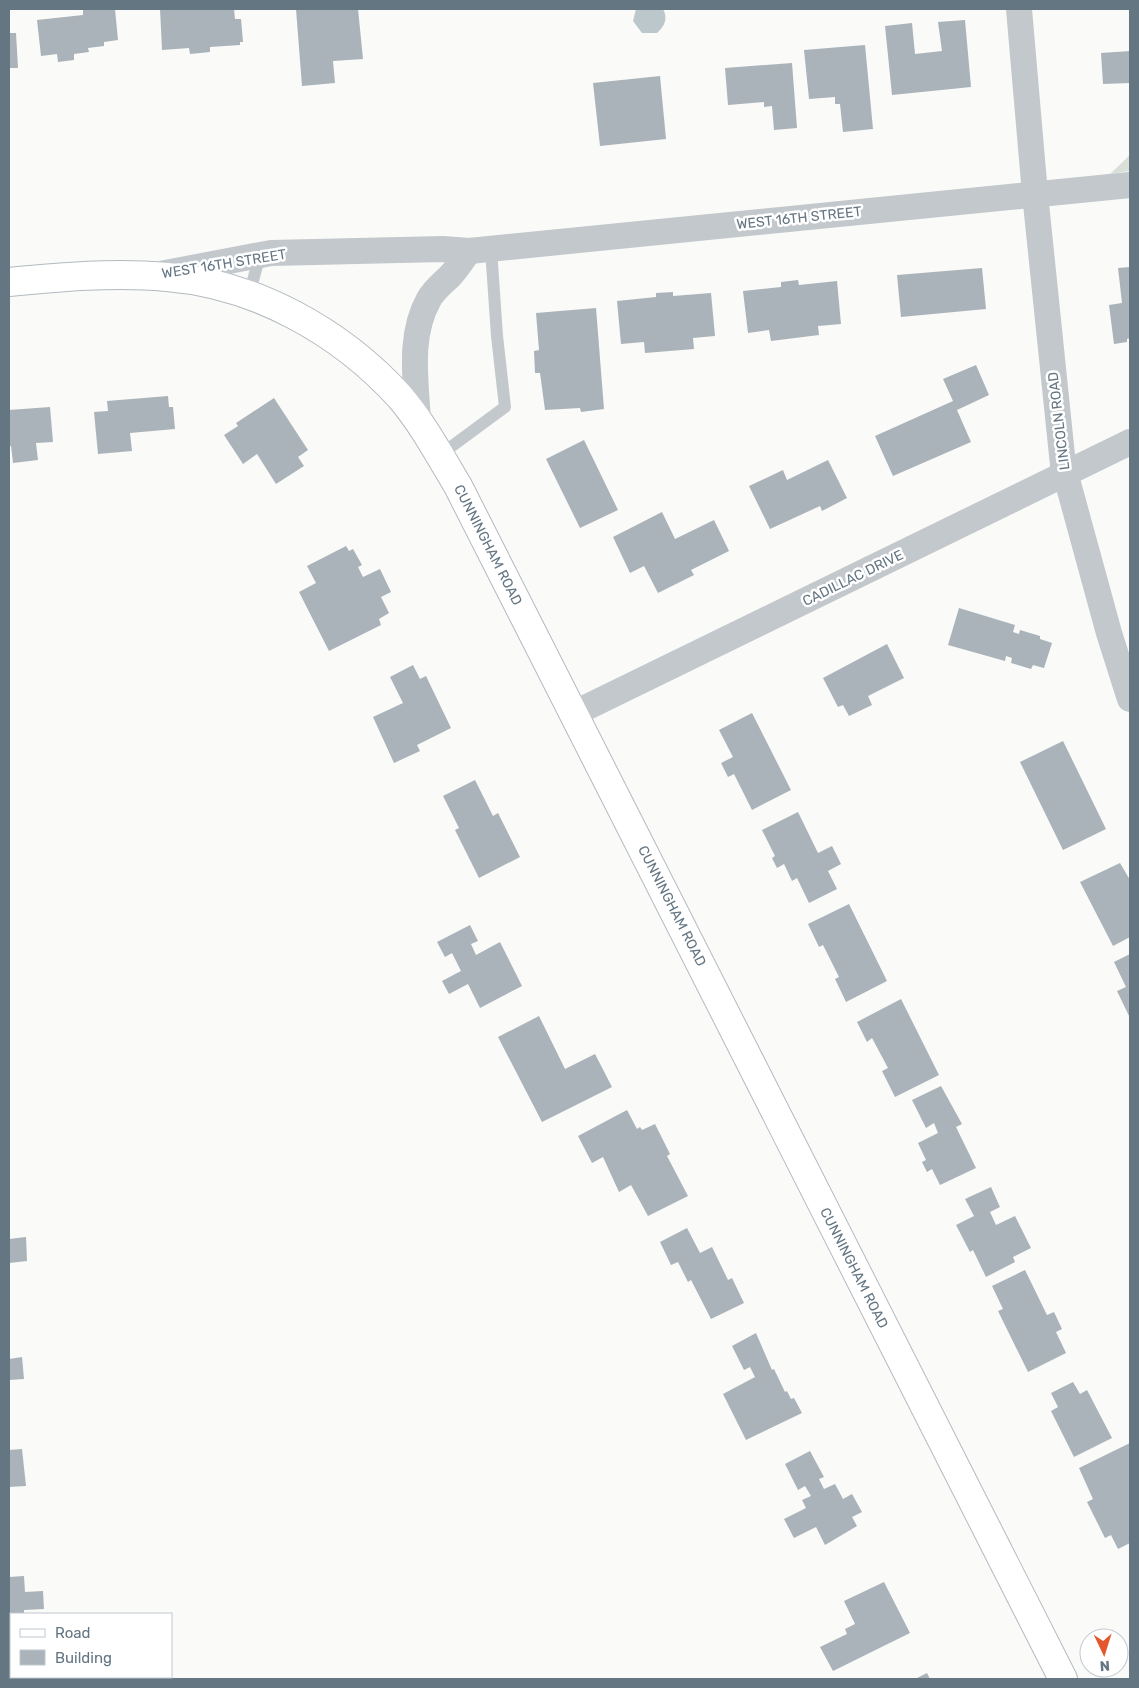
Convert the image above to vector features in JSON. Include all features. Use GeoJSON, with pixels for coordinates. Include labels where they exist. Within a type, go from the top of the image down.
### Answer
{"type":"FeatureCollection","features":[{"type":"Feature","properties":{"kind":"street","name":"LINCOLN ROAD"},"geometry":{"type":"LineString","coordinates":[[1020,9],[1035,194],[1062,465],[1109,633],[1130,699]]}},
{"type":"Feature","properties":{"kind":"street","name":"WEST 16TH STREET"},"geometry":{"type":"LineString","coordinates":[[9,282],[111,275],[147,276],[260,255],[443,249],[480,250],[1130,185]]}},
{"type":"Feature","properties":{"kind":"street"},"geometry":{"type":"LineString","coordinates":[[418,422],[415,353],[422,317],[437,287],[480,250]]}},
{"type":"Feature","properties":{"kind":"street","name":"CUNNINGHAM ROAD"},"geometry":{"type":"LineString","coordinates":[[147,276],[192,280],[249,295],[312,324],[373,370],[400,398],[440,455],[575,713],[1063,1679]]}},
{"type":"Feature","properties":{"kind":"street","name":"CADILLAC DRIVE"},"geometry":{"type":"LineString","coordinates":[[575,713],[1130,442]]}},
{"type":"Feature","properties":{"kind":"lane"},"geometry":{"type":"LineString","coordinates":[[440,455],[505,407],[497,336],[480,250]]}},
{"type":"Feature","properties":{"kind":"lane"},"geometry":{"type":"LineString","coordinates":[[249,295],[260,255]]}},
{"type":"Feature","properties":{"kind":"shaded area"},"geometry":{"type":"Polygon","coordinates":[[[636,9],[663,9],[665,12],[665,22],[662,28],[657,33],[642,33],[633,21],[636,9]]]}},
{"type":"Feature","properties":{"kind":"shaded area"},"geometry":{"type":"Polygon","coordinates":[[[1130,155],[1130,171],[1110,174],[1130,155]]]}},
{"type":"Feature","properties":{"kind":"building"},"geometry":{"type":"Polygon","coordinates":[[[83,9],[115,9],[118,40],[104,42],[104,46],[88,48],[89,52],[74,54],[74,60],[58,62],[57,54],[41,56],[37,20],[83,15],[83,9]]]}},
{"type":"Feature","properties":{"kind":"building"},"geometry":{"type":"Polygon","coordinates":[[[160,9],[234,9],[235,19],[241,19],[243,42],[240,42],[240,45],[210,47],[210,52],[190,54],[189,48],[162,50],[160,9]]]}},
{"type":"Feature","properties":{"kind":"building"},"geometry":{"type":"Polygon","coordinates":[[[296,9],[358,9],[363,59],[333,61],[335,83],[302,86],[296,9]]]}},
{"type":"Feature","properties":{"kind":"building"},"geometry":{"type":"Polygon","coordinates":[[[965,20],[971,87],[892,95],[885,26],[912,23],[915,54],[942,51],[938,22],[965,20]]]}},
{"type":"Feature","properties":{"kind":"building"},"geometry":{"type":"Polygon","coordinates":[[[9,33],[16,33],[18,68],[9,68],[9,33]]]}},
{"type":"Feature","properties":{"kind":"building"},"geometry":{"type":"Polygon","coordinates":[[[865,45],[873,129],[843,132],[840,104],[835,104],[835,97],[809,99],[804,50],[865,45]]]}},
{"type":"Feature","properties":{"kind":"building"},"geometry":{"type":"Polygon","coordinates":[[[1130,51],[1130,83],[1103,84],[1101,53],[1130,51]]]}},
{"type":"Feature","properties":{"kind":"building"},"geometry":{"type":"Polygon","coordinates":[[[792,63],[797,128],[774,130],[772,106],[764,107],[764,102],[728,105],[725,68],[792,63]]]}},
{"type":"Feature","properties":{"kind":"building"},"geometry":{"type":"Polygon","coordinates":[[[660,76],[666,139],[600,146],[593,83],[660,76]]]}},
{"type":"Feature","properties":{"kind":"building"},"geometry":{"type":"Polygon","coordinates":[[[1130,267],[1130,338],[1127,339],[1127,342],[1114,344],[1109,305],[1122,303],[1118,268],[1130,267]]]}},
{"type":"Feature","properties":{"kind":"building"},"geometry":{"type":"Polygon","coordinates":[[[982,268],[986,309],[901,317],[897,275],[982,268]]]}},
{"type":"Feature","properties":{"kind":"building"},"geometry":{"type":"Polygon","coordinates":[[[798,280],[799,285],[837,281],[841,324],[818,326],[819,335],[771,341],[769,330],[748,333],[743,291],[781,287],[781,282],[798,280]]]}},
{"type":"Feature","properties":{"kind":"building"},"geometry":{"type":"Polygon","coordinates":[[[673,292],[673,296],[711,293],[715,336],[693,338],[694,349],[645,353],[644,342],[621,344],[617,301],[656,297],[656,293],[673,292]]]}},
{"type":"Feature","properties":{"kind":"building"},"geometry":{"type":"Polygon","coordinates":[[[596,308],[604,409],[581,412],[580,408],[545,410],[540,373],[535,373],[534,351],[539,350],[536,313],[596,308]]]}},
{"type":"Feature","properties":{"kind":"building"},"geometry":{"type":"Polygon","coordinates":[[[976,365],[989,395],[957,410],[971,442],[893,476],[875,436],[953,401],[943,379],[976,365]]]}},
{"type":"Feature","properties":{"kind":"building"},"geometry":{"type":"Polygon","coordinates":[[[168,396],[169,407],[173,407],[175,429],[130,433],[132,451],[98,454],[94,412],[108,411],[107,401],[168,396]]]}},
{"type":"Feature","properties":{"kind":"building"},"geometry":{"type":"Polygon","coordinates":[[[274,398],[308,450],[298,457],[304,466],[276,484],[257,454],[243,464],[224,435],[238,426],[236,423],[274,398]]]}},
{"type":"Feature","properties":{"kind":"building"},"geometry":{"type":"Polygon","coordinates":[[[50,407],[53,442],[36,443],[38,460],[13,463],[11,446],[9,446],[9,410],[50,407]]]}},
{"type":"Feature","properties":{"kind":"building"},"geometry":{"type":"Polygon","coordinates":[[[584,440],[618,510],[580,528],[546,459],[584,440]]]}},
{"type":"Feature","properties":{"kind":"building"},"geometry":{"type":"Polygon","coordinates":[[[828,460],[847,498],[822,511],[820,506],[770,529],[749,486],[783,470],[787,480],[828,460]]]}},
{"type":"Feature","properties":{"kind":"building"},"geometry":{"type":"Polygon","coordinates":[[[662,512],[675,539],[714,520],[729,551],[691,570],[694,575],[658,593],[644,566],[630,573],[613,537],[662,512]]]}},
{"type":"Feature","properties":{"kind":"building"},"geometry":{"type":"Polygon","coordinates":[[[346,546],[349,551],[353,549],[362,565],[358,567],[363,577],[380,569],[391,592],[381,597],[389,613],[379,619],[381,625],[329,651],[299,592],[316,583],[307,566],[346,546]]]}},
{"type":"Feature","properties":{"kind":"building"},"geometry":{"type":"Polygon","coordinates":[[[959,608],[1015,625],[1013,632],[1019,634],[1020,630],[1040,636],[1040,639],[1052,643],[1044,668],[1033,665],[1031,669],[1011,663],[1012,658],[1006,656],[1005,661],[948,645],[959,608]]]}},
{"type":"Feature","properties":{"kind":"building"},"geometry":{"type":"Polygon","coordinates":[[[887,644],[904,678],[868,696],[872,705],[849,716],[843,705],[838,707],[823,678],[887,644]]]}},
{"type":"Feature","properties":{"kind":"building"},"geometry":{"type":"Polygon","coordinates":[[[413,665],[420,679],[426,676],[451,728],[417,745],[420,751],[394,763],[373,717],[403,703],[390,677],[413,665]]]}},
{"type":"Feature","properties":{"kind":"building"},"geometry":{"type":"Polygon","coordinates":[[[752,713],[791,790],[752,810],[734,774],[728,777],[721,763],[733,757],[719,730],[752,713]]]}},
{"type":"Feature","properties":{"kind":"building"},"geometry":{"type":"Polygon","coordinates":[[[1063,741],[1106,829],[1063,850],[1020,762],[1063,741]]]}},
{"type":"Feature","properties":{"kind":"building"},"geometry":{"type":"Polygon","coordinates":[[[475,780],[493,816],[498,813],[520,857],[479,878],[455,830],[459,828],[443,796],[475,780]]]}},
{"type":"Feature","properties":{"kind":"building"},"geometry":{"type":"Polygon","coordinates":[[[798,812],[818,853],[832,846],[841,864],[828,871],[837,889],[809,903],[797,878],[792,881],[784,864],[777,868],[772,858],[775,856],[762,830],[798,812]]]}},
{"type":"Feature","properties":{"kind":"building"},"geometry":{"type":"Polygon","coordinates":[[[1120,863],[1130,880],[1130,937],[1113,946],[1080,882],[1120,863]]]}},
{"type":"Feature","properties":{"kind":"building"},"geometry":{"type":"Polygon","coordinates":[[[849,904],[887,981],[846,1002],[835,979],[839,977],[823,945],[819,947],[808,924],[849,904]]]}},
{"type":"Feature","properties":{"kind":"building"},"geometry":{"type":"Polygon","coordinates":[[[470,925],[478,941],[471,944],[476,955],[500,942],[522,986],[480,1008],[468,984],[449,994],[442,981],[461,971],[452,953],[445,957],[437,942],[470,925]]]}},
{"type":"Feature","properties":{"kind":"building"},"geometry":{"type":"Polygon","coordinates":[[[1130,954],[1130,1018],[1117,991],[1126,987],[1114,962],[1130,954]]]}},
{"type":"Feature","properties":{"kind":"building"},"geometry":{"type":"Polygon","coordinates":[[[901,999],[939,1075],[895,1097],[882,1071],[888,1068],[872,1038],[867,1042],[857,1022],[901,999]]]}},
{"type":"Feature","properties":{"kind":"building"},"geometry":{"type":"Polygon","coordinates":[[[539,1016],[565,1069],[595,1054],[612,1087],[542,1122],[498,1037],[539,1016]]]}},
{"type":"Feature","properties":{"kind":"building"},"geometry":{"type":"Polygon","coordinates":[[[941,1086],[962,1124],[956,1127],[976,1168],[940,1185],[932,1169],[927,1172],[922,1162],[926,1160],[918,1143],[938,1133],[934,1123],[926,1128],[912,1100],[941,1086]]]}},
{"type":"Feature","properties":{"kind":"building"},"geometry":{"type":"Polygon","coordinates":[[[627,1110],[637,1129],[640,1127],[642,1130],[655,1124],[670,1154],[667,1156],[688,1196],[648,1216],[631,1185],[619,1192],[603,1157],[592,1163],[578,1136],[627,1110]]]}},
{"type":"Feature","properties":{"kind":"building"},"geometry":{"type":"Polygon","coordinates":[[[991,1187],[1000,1207],[990,1212],[996,1225],[1015,1216],[1031,1248],[1013,1257],[1015,1262],[986,1277],[973,1250],[970,1252],[956,1225],[974,1216],[965,1199],[991,1187]]]}},
{"type":"Feature","properties":{"kind":"building"},"geometry":{"type":"Polygon","coordinates":[[[687,1228],[700,1253],[712,1247],[728,1280],[732,1278],[744,1303],[711,1319],[691,1280],[688,1282],[678,1262],[671,1265],[660,1242],[687,1228]]]}},
{"type":"Feature","properties":{"kind":"building"},"geometry":{"type":"Polygon","coordinates":[[[26,1237],[27,1261],[9,1263],[9,1239],[26,1237]]]}},
{"type":"Feature","properties":{"kind":"building"},"geometry":{"type":"Polygon","coordinates":[[[1025,1270],[1047,1315],[1054,1312],[1062,1329],[1056,1332],[1066,1353],[1028,1372],[998,1311],[1003,1309],[992,1286],[1025,1270]]]}},
{"type":"Feature","properties":{"kind":"building"},"geometry":{"type":"Polygon","coordinates":[[[756,1333],[772,1370],[774,1369],[785,1392],[787,1391],[791,1399],[794,1398],[802,1413],[746,1440],[723,1394],[755,1377],[750,1367],[744,1370],[732,1346],[756,1333]]]}},
{"type":"Feature","properties":{"kind":"building"},"geometry":{"type":"Polygon","coordinates":[[[22,1357],[24,1379],[9,1380],[9,1359],[22,1357]]]}},
{"type":"Feature","properties":{"kind":"building"},"geometry":{"type":"Polygon","coordinates":[[[1073,1382],[1080,1394],[1087,1390],[1112,1438],[1074,1457],[1051,1411],[1058,1407],[1051,1393],[1073,1382]]]}},
{"type":"Feature","properties":{"kind":"building"},"geometry":{"type":"Polygon","coordinates":[[[1130,1443],[1130,1543],[1118,1549],[1111,1535],[1105,1538],[1087,1502],[1093,1499],[1079,1468],[1130,1443]]]}},
{"type":"Feature","properties":{"kind":"building"},"geometry":{"type":"Polygon","coordinates":[[[22,1449],[26,1486],[9,1487],[9,1450],[22,1449]]]}},
{"type":"Feature","properties":{"kind":"building"},"geometry":{"type":"Polygon","coordinates":[[[810,1451],[824,1477],[819,1479],[824,1489],[835,1484],[843,1499],[852,1494],[862,1512],[852,1517],[857,1526],[825,1545],[816,1527],[794,1538],[784,1519],[806,1508],[802,1500],[811,1496],[805,1486],[798,1490],[785,1464],[810,1451]]]}},
{"type":"Feature","properties":{"kind":"building"},"geometry":{"type":"Polygon","coordinates":[[[24,1576],[25,1592],[43,1591],[44,1609],[24,1610],[24,1613],[10,1613],[10,1653],[9,1653],[9,1577],[24,1576]]]}},
{"type":"Feature","properties":{"kind":"building"},"geometry":{"type":"Polygon","coordinates":[[[884,1582],[910,1633],[833,1671],[820,1647],[847,1634],[845,1629],[855,1624],[844,1601],[884,1582]]]}},
{"type":"Feature","properties":{"kind":"building"},"geometry":{"type":"Polygon","coordinates":[[[927,1673],[930,1679],[915,1679],[927,1673]]]}}]}
